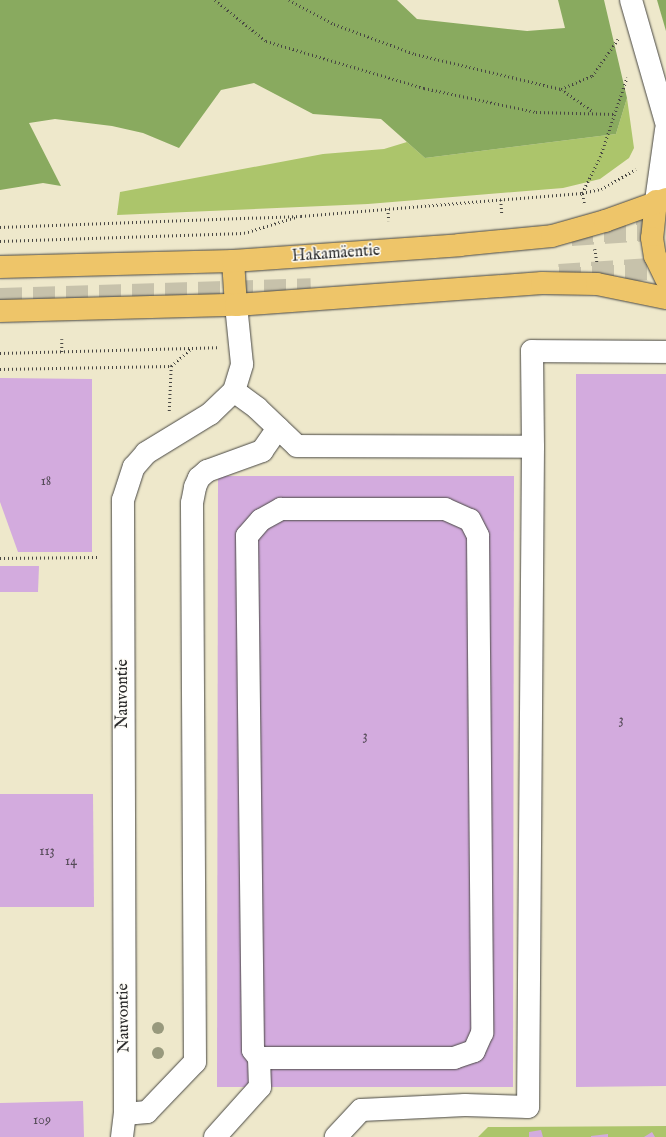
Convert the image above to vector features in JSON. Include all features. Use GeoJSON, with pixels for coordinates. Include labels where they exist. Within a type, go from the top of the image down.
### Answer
{"type":"FeatureCollection","features":[{"type":"Feature","properties":{"kind":"main road","name":"Hakamäentie"},"geometry":{"type":"LineString","coordinates":[[0,267],[233,261],[459,245],[552,236],[605,221],[661,200]]}},
{"type":"Feature","properties":{"kind":"main road"},"geometry":{"type":"LineString","coordinates":[[661,200],[652,238],[655,256],[666,279]]}},
{"type":"Feature","properties":{"kind":"main road"},"geometry":{"type":"LineString","coordinates":[[233,261],[236,305]]}},
{"type":"Feature","properties":{"kind":"main road"},"geometry":{"type":"LineString","coordinates":[[0,311],[236,305],[542,283],[597,284],[666,298]]}},
{"type":"Feature","properties":{"kind":"street"},"geometry":{"type":"LineString","coordinates":[[631,0],[666,122]]}},
{"type":"Feature","properties":{"kind":"street"},"geometry":{"type":"LineString","coordinates":[[661,200],[666,130]]}},
{"type":"Feature","properties":{"kind":"street","name":"Nauvontie"},"geometry":{"type":"LineString","coordinates":[[122,1137],[125,1114],[123,500],[134,467],[146,453],[210,414],[234,391],[242,364],[236,305]]}},
{"type":"Feature","properties":{"kind":"street"},"geometry":{"type":"LineString","coordinates":[[336,1137],[362,1110],[465,1105],[528,1107],[533,447],[532,351],[666,352]]}},
{"type":"Feature","properties":{"kind":"street"},"geometry":{"type":"LineString","coordinates":[[234,391],[257,408],[297,446],[533,447]]}},
{"type":"Feature","properties":{"kind":"street"},"geometry":{"type":"LineString","coordinates":[[125,1114],[147,1112],[195,1062],[192,503],[195,487],[199,478],[207,471],[262,451],[278,428]]}},
{"type":"Feature","properties":{"kind":"street"},"geometry":{"type":"LineString","coordinates":[[215,1137],[260,1087],[259,1058],[253,1050],[247,536],[261,520],[281,510],[445,510],[470,520],[478,536],[482,1033],[474,1051],[454,1058],[259,1058]]}},
{"type":"Feature","properties":{"kind":"path"},"geometry":{"type":"LineString","coordinates":[[215,0],[266,41],[424,88],[536,112],[593,112],[615,114]]}},
{"type":"Feature","properties":{"kind":"path"},"geometry":{"type":"LineString","coordinates":[[289,0],[334,24],[415,54],[560,89],[593,112]]}},
{"type":"Feature","properties":{"kind":"path"},"geometry":{"type":"LineString","coordinates":[[560,89],[592,76],[621,35]]}},
{"type":"Feature","properties":{"kind":"path"},"geometry":{"type":"LineString","coordinates":[[582,193],[600,157],[628,74]]}},
{"type":"Feature","properties":{"kind":"path"},"geometry":{"type":"LineString","coordinates":[[0,227],[301,216],[582,193],[601,189],[639,167]]}},
{"type":"Feature","properties":{"kind":"path"},"geometry":{"type":"LineString","coordinates":[[501,200],[502,213]]}},
{"type":"Feature","properties":{"kind":"path"},"geometry":{"type":"LineString","coordinates":[[388,209],[389,221]]}},
{"type":"Feature","properties":{"kind":"path"},"geometry":{"type":"LineString","coordinates":[[0,241],[244,233],[301,216]]}},
{"type":"Feature","properties":{"kind":"path"},"geometry":{"type":"LineString","coordinates":[[62,339],[62,352]]}},
{"type":"Feature","properties":{"kind":"path"},"geometry":{"type":"LineString","coordinates":[[0,353],[240,346]]}},
{"type":"Feature","properties":{"kind":"path"},"geometry":{"type":"LineString","coordinates":[[0,370],[171,366],[192,348]]}},
{"type":"Feature","properties":{"kind":"path"},"geometry":{"type":"LineString","coordinates":[[168,414],[171,366]]}},
{"type":"Feature","properties":{"kind":"path"},"geometry":{"type":"LineString","coordinates":[[0,558],[93,557]]}},
{"type":"Feature","properties":{"kind":"green space"},"geometry":{"type":"Polygon","coordinates":[[[0,0],[397,0],[417,19],[527,31],[565,28],[558,0],[604,0],[627,98],[616,134],[425,158],[381,119],[313,114],[254,83],[221,90],[179,148],[143,133],[112,126],[55,119],[29,123],[61,186],[43,183],[0,190],[0,0]]]}},
{"type":"Feature","properties":{"kind":"green space"},"geometry":{"type":"Polygon","coordinates":[[[657,0],[666,0],[666,31],[657,0]]]}},
{"type":"Feature","properties":{"kind":"green space"},"geometry":{"type":"Polygon","coordinates":[[[627,98],[634,148],[629,158],[600,179],[563,188],[368,204],[117,215],[120,192],[323,154],[384,149],[407,142],[425,158],[616,134],[627,98]]]}},
{"type":"Feature","properties":{"kind":"green space"},"geometry":{"type":"Polygon","coordinates":[[[666,1126],[666,1137],[478,1137],[488,1127],[666,1126]]]}},
{"type":"Feature","properties":{"kind":"building"},"geometry":{"type":"Polygon","coordinates":[[[576,374],[666,374],[666,1086],[576,1087],[576,374]]]}},
{"type":"Feature","properties":{"kind":"building"},"geometry":{"type":"Polygon","coordinates":[[[0,378],[92,379],[92,552],[18,552],[0,502],[0,378]]]}},
{"type":"Feature","properties":{"kind":"building"},"geometry":{"type":"Polygon","coordinates":[[[218,476],[514,476],[513,1087],[217,1087],[218,476]]]}},
{"type":"Feature","properties":{"kind":"building"},"geometry":{"type":"Polygon","coordinates":[[[0,566],[39,566],[38,592],[0,592],[0,566]]]}},
{"type":"Feature","properties":{"kind":"building"},"geometry":{"type":"Polygon","coordinates":[[[0,794],[93,794],[94,907],[0,907],[0,794]]]}},
{"type":"Feature","properties":{"kind":"building"},"geometry":{"type":"Polygon","coordinates":[[[83,1101],[84,1137],[0,1137],[0,1103],[83,1101]]]}},
{"type":"Feature","properties":{"kind":"building"},"geometry":{"type":"Polygon","coordinates":[[[541,1130],[543,1137],[529,1137],[529,1132],[541,1130]]]}},
{"type":"Feature","properties":{"kind":"building"},"geometry":{"type":"Polygon","coordinates":[[[652,1132],[655,1137],[644,1137],[652,1132]]]}},
{"type":"Feature","properties":{"kind":"building"},"geometry":{"type":"Polygon","coordinates":[[[608,1134],[608,1137],[591,1137],[591,1136],[608,1134]]]}},
{"type":"Feature","properties":{"kind":"tunnel"},"geometry":{"type":"LineString","coordinates":[[571,235],[666,229]]}},
{"type":"Feature","properties":{"kind":"tunnel"},"geometry":{"type":"LineString","coordinates":[[559,275],[666,268]]}},
{"type":"Feature","properties":{"kind":"tunnel"},"geometry":{"type":"LineString","coordinates":[[0,299],[311,289]]}}]}
